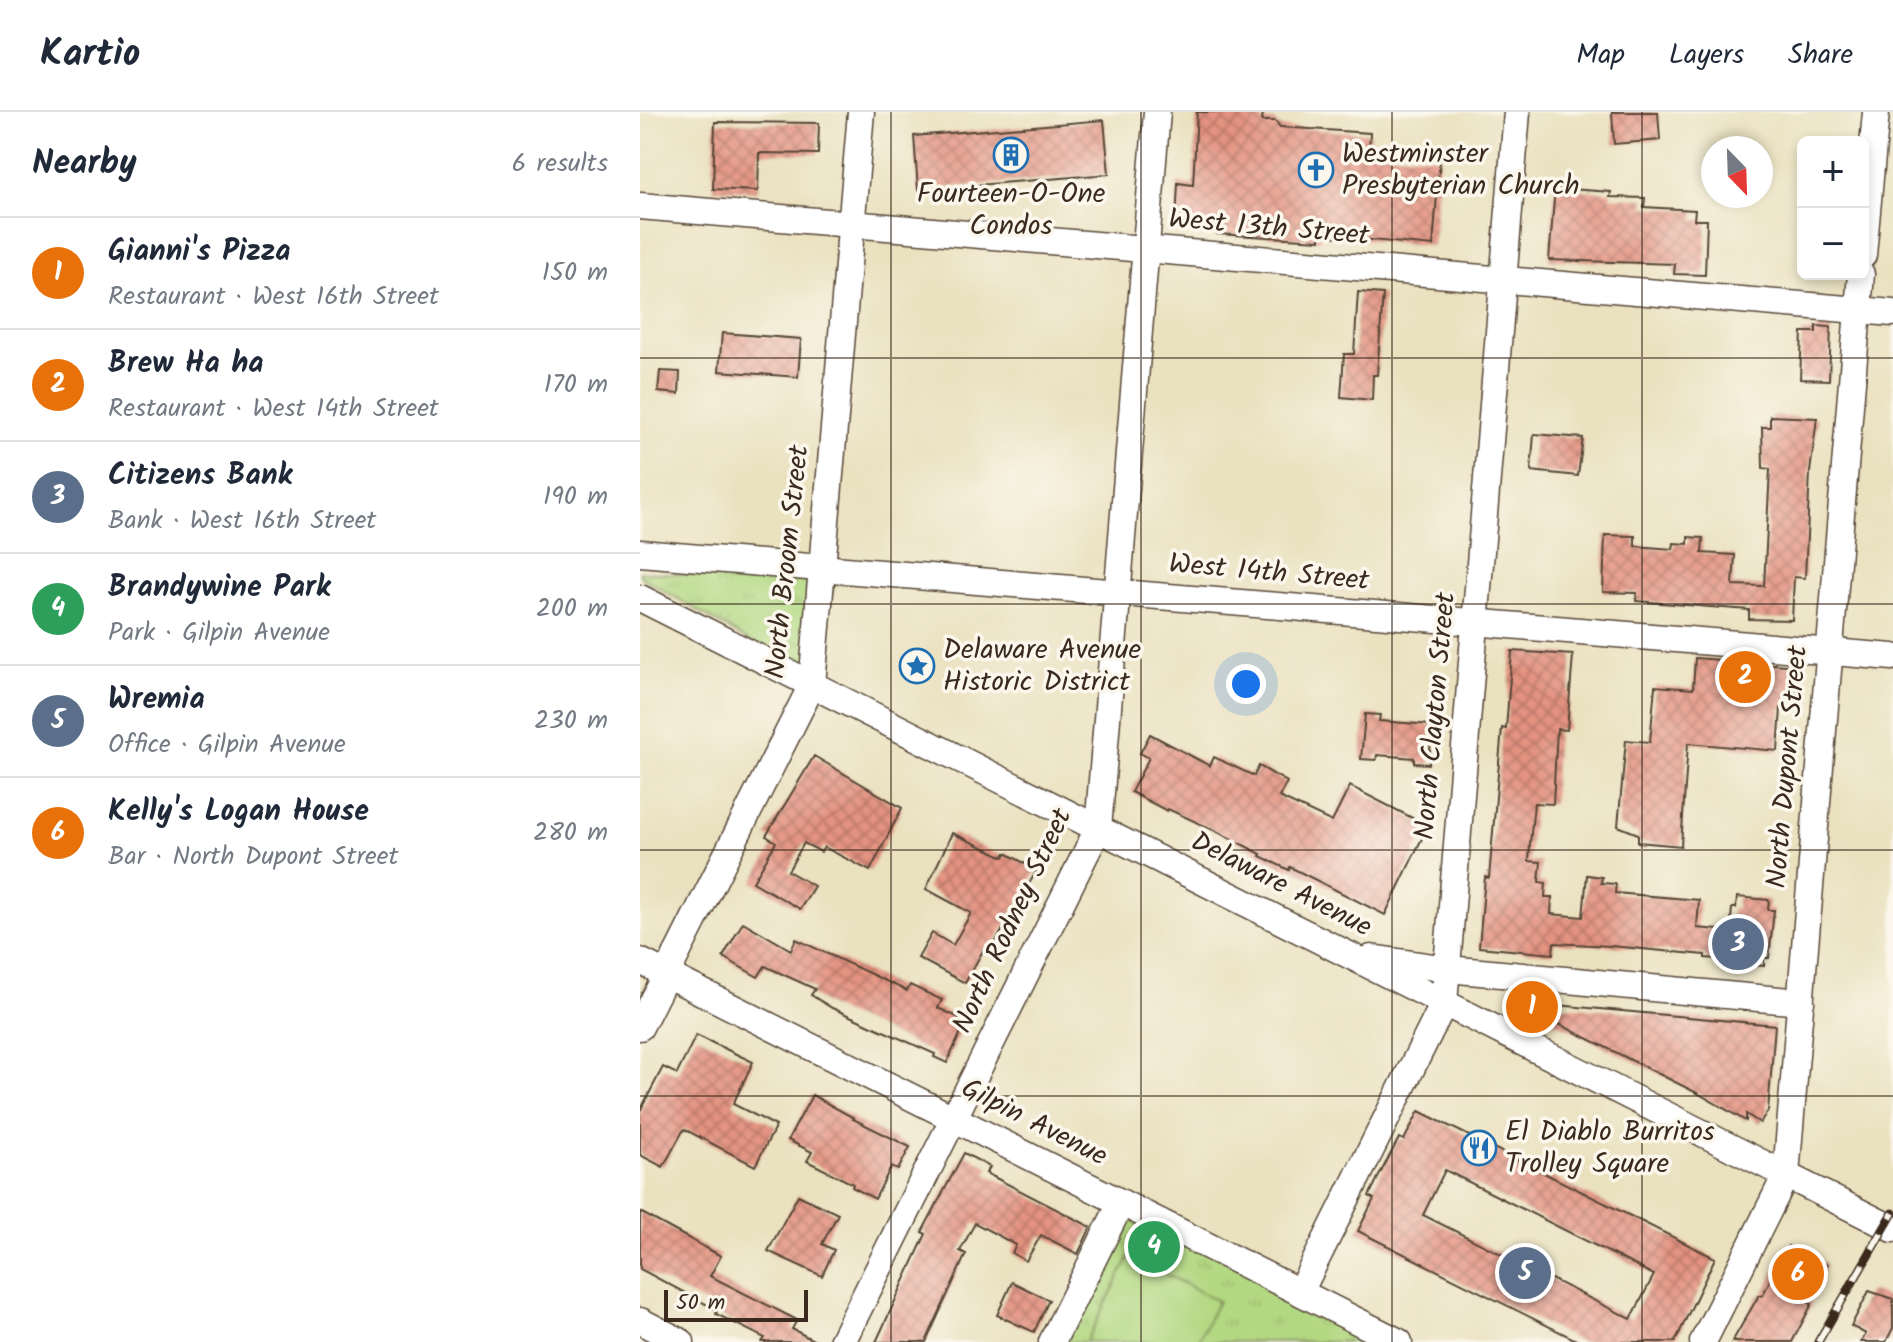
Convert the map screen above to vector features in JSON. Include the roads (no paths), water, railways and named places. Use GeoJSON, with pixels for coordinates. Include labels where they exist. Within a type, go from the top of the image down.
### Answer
{"type":"FeatureCollection","features":[{"type":"Feature","properties":{"kind":"street","name":"North Broom Street"},"geometry":{"type":"LineString","coordinates":[[640,1027],[812,685],[861,112]]}},
{"type":"Feature","properties":{"kind":"street","name":"North Rodney Street"},"geometry":{"type":"LineString","coordinates":[[842,1342],[1098,829],[1157,112]]}},
{"type":"Feature","properties":{"kind":"street","name":"North Clayton Street"},"geometry":{"type":"LineString","coordinates":[[1300,1292],[1444,1003],[1517,112]]}},
{"type":"Feature","properties":{"kind":"street"},"geometry":{"type":"LineString","coordinates":[[1867,208],[1876,112]]}},
{"type":"Feature","properties":{"kind":"street","name":"West 13th Street"},"geometry":{"type":"LineString","coordinates":[[640,206],[1893,313]]}},
{"type":"Feature","properties":{"kind":"street","name":"North Dupont Street"},"geometry":{"type":"LineString","coordinates":[[1703,1342],[1786,1175],[1860,280]]}},
{"type":"Feature","properties":{"kind":"street","name":"West 14th Street"},"geometry":{"type":"LineString","coordinates":[[640,553],[1893,657]]}},
{"type":"Feature","properties":{"kind":"street","name":"Delaware Avenue"},"geometry":{"type":"LineString","coordinates":[[640,598],[1893,1229]]}},
{"type":"Feature","properties":{"kind":"street"},"geometry":{"type":"LineString","coordinates":[[1346,954],[1448,969],[1801,1002]]}},
{"type":"Feature","properties":{"kind":"street","name":"Gilpin Avenue"},"geometry":{"type":"LineString","coordinates":[[640,961],[1399,1342]]}},
{"type":"Feature","properties":{"kind":"street"},"geometry":{"type":"LineString","coordinates":[[1052,1342],[1121,1203]]}},
{"type":"Feature","properties":{"kind":"street"},"geometry":{"type":"LineString","coordinates":[[640,1321],[681,1342]]}},
{"type":"Feature","properties":{"kind":"railway"},"geometry":{"type":"LineString","coordinates":[[1818,1342],[1893,1213]]}},
{"type":"Feature","properties":{"kind":"place","name":"Fourteen-O-One Condos"},"geometry":{"type":"Point","coordinates":[1011,155]}},
{"type":"Feature","properties":{"kind":"place","name":"Westminster Presbyterian Church"},"geometry":{"type":"Point","coordinates":[1316,170]}},
{"type":"Feature","properties":{"kind":"place","name":"Delaware Avenue Historic District"},"geometry":{"type":"Point","coordinates":[917,666]}},
{"type":"Feature","properties":{"kind":"place","name":"Brew Ha ha"},"geometry":{"type":"Point","coordinates":[1745,677]}},
{"type":"Feature","properties":{"kind":"place","name":"Citizens Bank"},"geometry":{"type":"Point","coordinates":[1738,944]}},
{"type":"Feature","properties":{"kind":"place","name":"Gianni's Pizza"},"geometry":{"type":"Point","coordinates":[1532,1007]}},
{"type":"Feature","properties":{"kind":"place","name":"El Diablo Burritos Trolley Square"},"geometry":{"type":"Point","coordinates":[1479,1148]}},
{"type":"Feature","properties":{"kind":"place","name":"Brandywine Park"},"geometry":{"type":"Point","coordinates":[1154,1247]}},
{"type":"Feature","properties":{"kind":"place","name":"Wremia"},"geometry":{"type":"Point","coordinates":[1525,1273]}},
{"type":"Feature","properties":{"kind":"place","name":"Kelly's Logan House"},"geometry":{"type":"Point","coordinates":[1798,1274]}}]}
